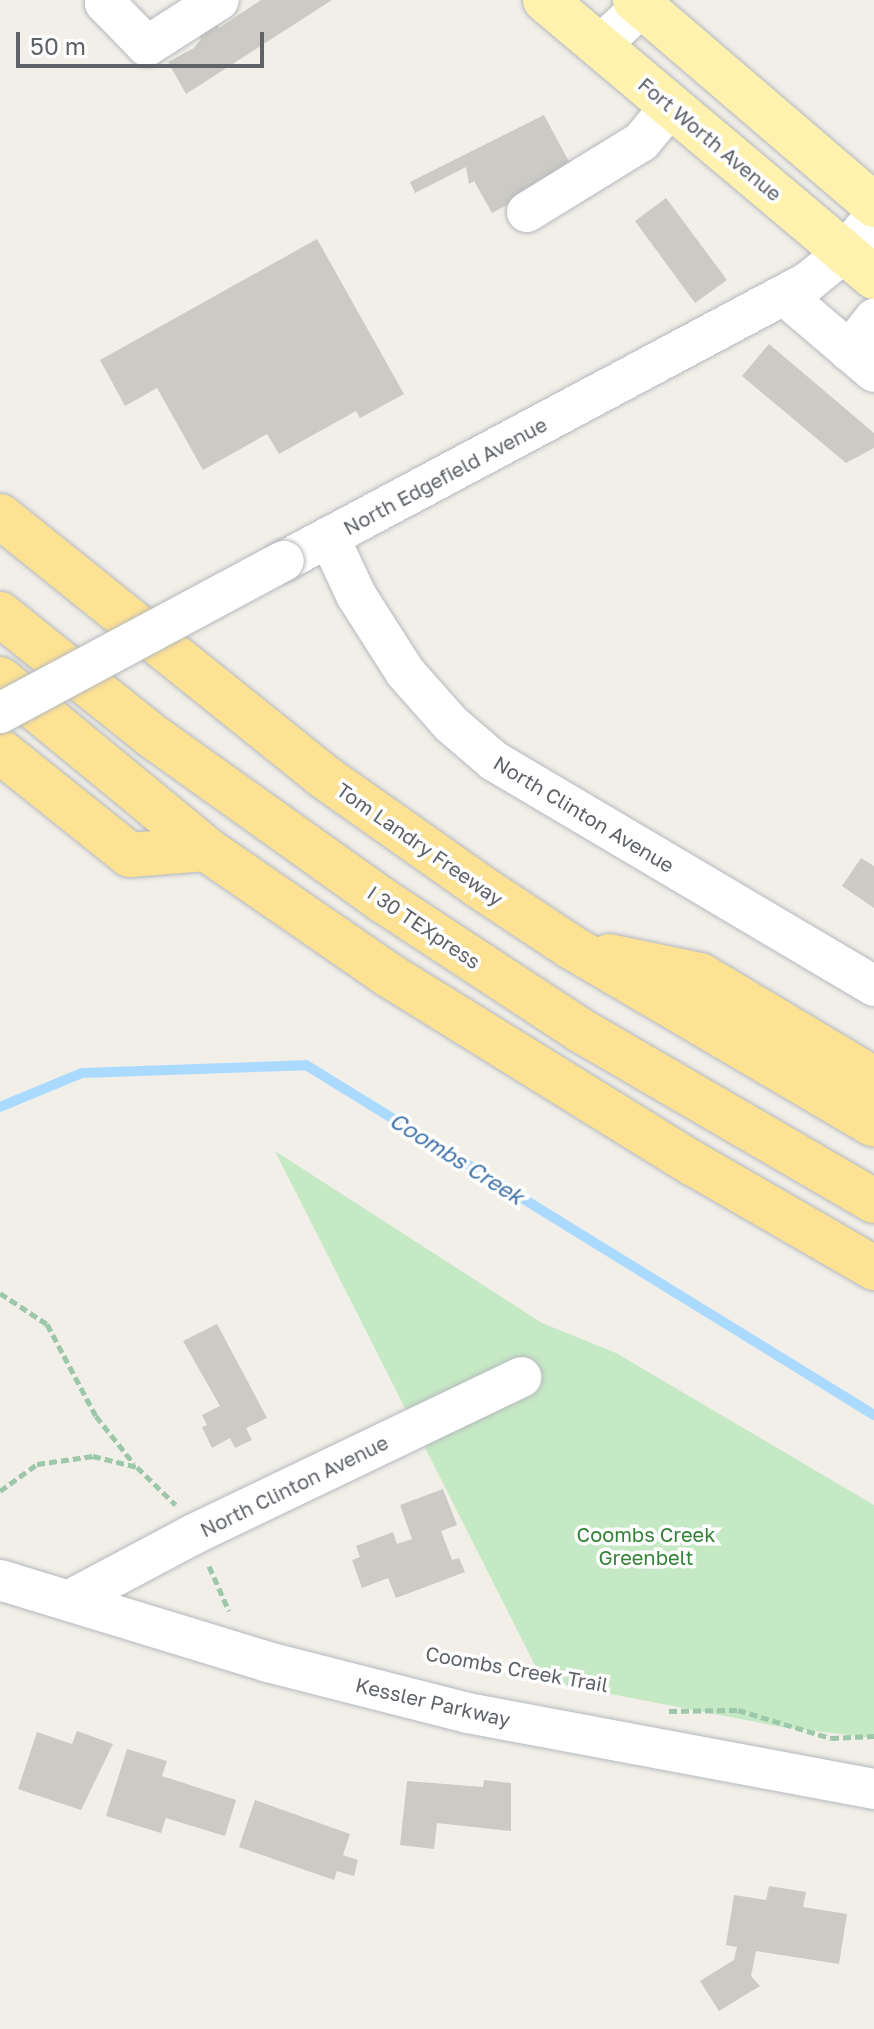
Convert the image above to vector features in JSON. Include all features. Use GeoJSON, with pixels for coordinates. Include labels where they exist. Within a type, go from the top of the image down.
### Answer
{"type":"FeatureCollection","features":[{"type":"Feature","properties":{"kind":"highway","name":"Tom Landry Freeway"},"geometry":{"type":"LineString","coordinates":[[0,516],[326,778],[571,947],[874,1125]]}},
{"type":"Feature","properties":{"kind":"highway","name":"I 30 TEXpress"},"geometry":{"type":"LineString","coordinates":[[0,614],[155,738],[382,900],[580,1030],[874,1201]]}},
{"type":"Feature","properties":{"kind":"highway"},"geometry":{"type":"LineString","coordinates":[[0,679],[206,849],[526,1062],[874,1268]]}},
{"type":"Feature","properties":{"kind":"highway"},"geometry":{"type":"LineString","coordinates":[[0,751],[130,855],[206,849]]}},
{"type":"Feature","properties":{"kind":"highway"},"geometry":{"type":"LineString","coordinates":[[571,947],[700,975],[874,1079]]}},
{"type":"Feature","properties":{"kind":"main road","name":"Fort Worth Avenue"},"geometry":{"type":"LineString","coordinates":[[545,0],[859,265]]}},
{"type":"Feature","properties":{"kind":"main road"},"geometry":{"type":"LineString","coordinates":[[641,2],[874,205]]}},
{"type":"Feature","properties":{"kind":"street"},"geometry":{"type":"LineString","coordinates":[[109,0],[105,3],[147,46],[219,0]]}},
{"type":"Feature","properties":{"kind":"street"},"geometry":{"type":"LineString","coordinates":[[599,46],[641,2]]}},
{"type":"Feature","properties":{"kind":"street"},"geometry":{"type":"LineString","coordinates":[[527,212],[641,142],[671,106]]}},
{"type":"Feature","properties":{"kind":"street","name":"North Edgefield Avenue"},"geometry":{"type":"LineString","coordinates":[[0,713],[784,295],[859,265],[874,217]]}},
{"type":"Feature","properties":{"kind":"street"},"geometry":{"type":"LineString","coordinates":[[784,295],[861,362],[874,319]]}},
{"type":"Feature","properties":{"kind":"street","name":"North Clinton Avenue"},"geometry":{"type":"LineString","coordinates":[[329,537],[356,595],[405,672],[451,724],[494,761],[874,986]]}},
{"type":"Feature","properties":{"kind":"street","name":"North Clinton Avenue"},"geometry":{"type":"LineString","coordinates":[[70,1600],[194,1534],[521,1377]]}},
{"type":"Feature","properties":{"kind":"street","name":"Kessler Parkway"},"geometry":{"type":"LineString","coordinates":[[0,1580],[268,1662],[468,1713],[874,1789]]}},
{"type":"Feature","properties":{"kind":"path"},"geometry":{"type":"LineString","coordinates":[[0,1293],[47,1324],[96,1416],[137,1467],[186,1517]]}},
{"type":"Feature","properties":{"kind":"path"},"geometry":{"type":"LineString","coordinates":[[0,1491],[27,1469],[62,1458],[93,1456],[137,1467]]}},
{"type":"Feature","properties":{"kind":"path"},"geometry":{"type":"LineString","coordinates":[[206,1559],[237,1619]]}},
{"type":"Feature","properties":{"kind":"path"},"geometry":{"type":"LineString","coordinates":[[664,1711],[738,1710],[831,1738],[874,1736]]}},
{"type":"Feature","properties":{"kind":"green space","name":"Coombs Creek Greenbelt"},"geometry":{"type":"Polygon","coordinates":[[[275,1151],[542,1323],[616,1353],[874,1505],[874,1738],[782,1727],[543,1681],[275,1151]]]}},
{"type":"Feature","properties":{"kind":"building"},"geometry":{"type":"Polygon","coordinates":[[[261,0],[332,0],[186,94],[168,62],[194,48],[201,39],[198,34],[216,23],[219,28],[261,0]]]}},
{"type":"Feature","properties":{"kind":"building"},"geometry":{"type":"Polygon","coordinates":[[[544,115],[573,169],[492,213],[474,181],[469,184],[466,167],[415,193],[410,182],[544,115]]]}},
{"type":"Feature","properties":{"kind":"building"},"geometry":{"type":"Polygon","coordinates":[[[666,198],[727,280],[695,303],[635,221],[666,198]]]}},
{"type":"Feature","properties":{"kind":"building"},"geometry":{"type":"Polygon","coordinates":[[[317,239],[404,394],[360,418],[356,411],[279,454],[267,434],[203,470],[157,388],[125,406],[100,360],[317,239]]]}},
{"type":"Feature","properties":{"kind":"building"},"geometry":{"type":"Polygon","coordinates":[[[769,344],[874,433],[874,448],[846,463],[742,376],[769,344]]]}},
{"type":"Feature","properties":{"kind":"building"},"geometry":{"type":"Polygon","coordinates":[[[861,858],[874,866],[874,908],[842,886],[861,858]]]}},
{"type":"Feature","properties":{"kind":"building"},"geometry":{"type":"Polygon","coordinates":[[[217,1324],[267,1418],[246,1428],[252,1440],[235,1448],[230,1438],[212,1448],[202,1427],[207,1425],[202,1415],[220,1406],[183,1341],[217,1324]]]}},
{"type":"Feature","properties":{"kind":"building"},"geometry":{"type":"Polygon","coordinates":[[[443,1489],[457,1525],[441,1531],[452,1560],[459,1558],[465,1572],[396,1598],[388,1578],[362,1588],[352,1560],[360,1557],[356,1546],[393,1532],[397,1544],[412,1539],[400,1505],[443,1489]]]}},
{"type":"Feature","properties":{"kind":"building"},"geometry":{"type":"Polygon","coordinates":[[[77,1731],[113,1744],[81,1810],[18,1789],[37,1732],[72,1744],[77,1731]]]}},
{"type":"Feature","properties":{"kind":"building"},"geometry":{"type":"Polygon","coordinates":[[[127,1749],[167,1761],[162,1776],[236,1800],[225,1836],[166,1818],[161,1833],[106,1816],[127,1749]]]}},
{"type":"Feature","properties":{"kind":"building"},"geometry":{"type":"Polygon","coordinates":[[[484,1780],[511,1783],[511,1831],[437,1823],[434,1849],[400,1845],[407,1781],[483,1787],[484,1780]]]}},
{"type":"Feature","properties":{"kind":"building"},"geometry":{"type":"Polygon","coordinates":[[[255,1800],[350,1834],[343,1855],[358,1860],[354,1876],[337,1871],[334,1880],[239,1847],[255,1800]]]}},
{"type":"Feature","properties":{"kind":"building"},"geometry":{"type":"Polygon","coordinates":[[[769,1886],[806,1892],[803,1907],[847,1914],[839,1964],[756,1951],[751,1976],[760,1986],[719,2011],[700,1981],[734,1960],[737,1947],[726,1945],[734,1895],[766,1900],[769,1886]]]}},
{"type":"Feature","properties":{"kind":"waterway","name":"Coombs Creek"},"geometry":{"type":"LineString","coordinates":[[0,1107],[82,1073],[306,1065],[874,1415]]}}]}
